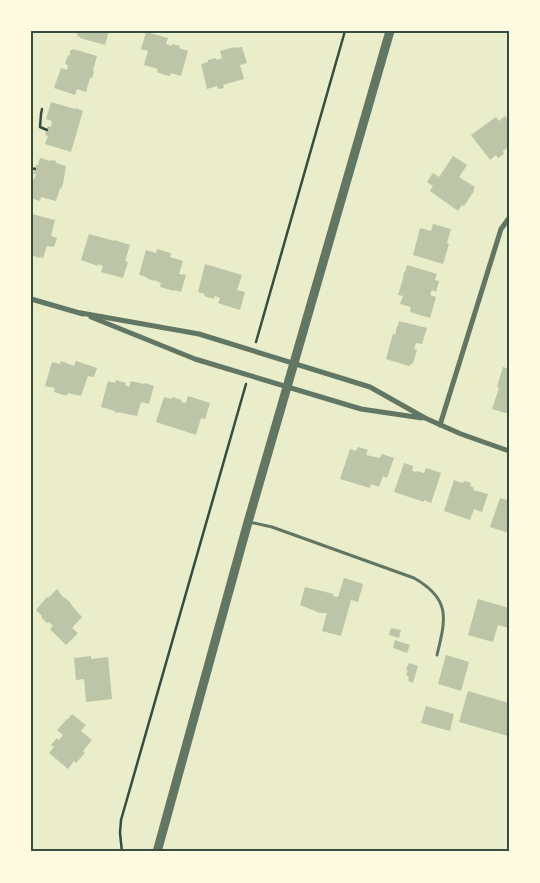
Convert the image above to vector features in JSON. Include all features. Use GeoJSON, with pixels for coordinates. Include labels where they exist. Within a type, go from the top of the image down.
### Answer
{"type":"FeatureCollection","features":[{"type":"Feature","properties":{"kind":"street"},"geometry":{"type":"LineString","coordinates":[[157,852],[248,522],[390,31]]}},
{"type":"Feature","properties":{"kind":"street"},"geometry":{"type":"LineString","coordinates":[[440,425],[501,229],[509,218]]}},
{"type":"Feature","properties":{"kind":"street"},"geometry":{"type":"LineString","coordinates":[[31,298],[81,313],[195,360],[361,409],[425,418]]}},
{"type":"Feature","properties":{"kind":"street"},"geometry":{"type":"LineString","coordinates":[[81,313],[199,334],[370,387],[440,425],[509,451]]}},
{"type":"Feature","properties":{"kind":"lane"},"geometry":{"type":"LineString","coordinates":[[248,522],[280,530],[414,578],[426,585],[437,598],[444,614],[443,631],[437,655]]}},
{"type":"Feature","properties":{"kind":"path"},"geometry":{"type":"LineString","coordinates":[[254,351],[345,31]]}},
{"type":"Feature","properties":{"kind":"path"},"geometry":{"type":"LineString","coordinates":[[42,109],[40,127],[47,130]]}},
{"type":"Feature","properties":{"kind":"path"},"geometry":{"type":"LineString","coordinates":[[122,852],[121,820],[248,375]]}},
{"type":"Feature","properties":{"kind":"building"},"geometry":{"type":"Polygon","coordinates":[[[78,31],[109,31],[105,45],[80,38],[77,36],[78,31]]]}},
{"type":"Feature","properties":{"kind":"building"},"geometry":{"type":"Polygon","coordinates":[[[146,32],[168,38],[166,44],[180,46],[179,48],[188,51],[181,76],[171,73],[170,76],[165,75],[157,72],[158,69],[144,65],[148,51],[141,49],[146,32]]]}},
{"type":"Feature","properties":{"kind":"building"},"geometry":{"type":"Polygon","coordinates":[[[242,47],[247,63],[240,65],[244,79],[223,85],[224,88],[218,89],[217,86],[207,89],[201,64],[208,62],[208,60],[222,58],[220,51],[242,47]]]}},
{"type":"Feature","properties":{"kind":"building"},"geometry":{"type":"Polygon","coordinates":[[[73,49],[97,56],[92,78],[90,78],[86,92],[77,89],[75,95],[54,88],[61,68],[67,70],[68,65],[65,64],[68,55],[70,56],[70,51],[73,49]]]}},
{"type":"Feature","properties":{"kind":"building"},"geometry":{"type":"Polygon","coordinates":[[[51,102],[83,111],[71,152],[45,144],[48,136],[45,135],[48,126],[51,127],[52,121],[46,119],[51,102]]]}},
{"type":"Feature","properties":{"kind":"building"},"geometry":{"type":"Polygon","coordinates":[[[505,116],[509,121],[509,149],[508,147],[503,151],[504,154],[498,158],[496,155],[490,160],[471,135],[496,117],[499,121],[505,116]]]}},
{"type":"Feature","properties":{"kind":"building"},"geometry":{"type":"Polygon","coordinates":[[[453,156],[467,165],[459,177],[475,187],[464,206],[462,205],[458,211],[430,191],[433,186],[427,182],[433,173],[439,177],[453,156]]]}},
{"type":"Feature","properties":{"kind":"building"},"geometry":{"type":"Polygon","coordinates":[[[40,158],[56,161],[56,163],[66,166],[63,184],[56,201],[41,197],[40,201],[31,198],[31,179],[34,179],[36,174],[33,174],[40,158]]]}},
{"type":"Feature","properties":{"kind":"building"},"geometry":{"type":"Polygon","coordinates":[[[32,214],[55,220],[51,236],[57,238],[54,247],[47,246],[43,258],[31,255],[32,214]]]}},
{"type":"Feature","properties":{"kind":"building"},"geometry":{"type":"Polygon","coordinates":[[[433,224],[451,229],[443,264],[413,255],[420,228],[431,231],[433,224]]]}},
{"type":"Feature","properties":{"kind":"building"},"geometry":{"type":"Polygon","coordinates":[[[89,234],[130,245],[125,261],[128,262],[123,278],[101,272],[103,266],[81,260],[89,234]]]}},
{"type":"Feature","properties":{"kind":"building"},"geometry":{"type":"Polygon","coordinates":[[[157,249],[171,253],[170,257],[183,261],[179,274],[186,275],[181,292],[160,287],[161,283],[139,275],[146,250],[156,253],[157,249]]]}},
{"type":"Feature","properties":{"kind":"building"},"geometry":{"type":"Polygon","coordinates":[[[205,264],[242,275],[237,290],[245,292],[240,310],[218,303],[220,298],[215,296],[214,299],[198,292],[205,264]]]}},
{"type":"Feature","properties":{"kind":"building"},"geometry":{"type":"Polygon","coordinates":[[[407,265],[437,274],[435,280],[439,281],[436,292],[432,290],[430,295],[436,297],[430,318],[410,312],[411,307],[400,304],[403,296],[398,295],[407,265]]]}},
{"type":"Feature","properties":{"kind":"building"},"geometry":{"type":"Polygon","coordinates":[[[399,321],[427,328],[422,344],[416,343],[414,349],[417,350],[413,363],[409,366],[386,359],[399,321]]]}},
{"type":"Feature","properties":{"kind":"building"},"geometry":{"type":"Polygon","coordinates":[[[61,361],[74,366],[76,361],[97,368],[94,377],[88,376],[81,396],[68,393],[67,396],[54,392],[55,388],[45,386],[52,362],[60,364],[61,361]]]}},
{"type":"Feature","properties":{"kind":"building"},"geometry":{"type":"Polygon","coordinates":[[[503,367],[509,369],[509,414],[492,409],[503,367]]]}},
{"type":"Feature","properties":{"kind":"building"},"geometry":{"type":"Polygon","coordinates":[[[116,380],[126,383],[125,385],[129,387],[131,381],[154,386],[149,404],[141,402],[137,416],[114,412],[101,407],[108,381],[115,383],[116,380]]]}},
{"type":"Feature","properties":{"kind":"building"},"geometry":{"type":"Polygon","coordinates":[[[188,396],[210,403],[205,419],[201,418],[196,435],[156,422],[164,397],[172,399],[172,397],[186,403],[188,396]]]}},
{"type":"Feature","properties":{"kind":"building"},"geometry":{"type":"Polygon","coordinates":[[[358,447],[368,450],[366,455],[380,458],[382,454],[394,458],[387,478],[383,476],[379,487],[371,484],[370,488],[340,479],[350,449],[356,451],[358,447]]]}},
{"type":"Feature","properties":{"kind":"building"},"geometry":{"type":"Polygon","coordinates":[[[404,463],[413,466],[412,471],[424,473],[426,468],[441,473],[431,503],[394,492],[404,463]]]}},
{"type":"Feature","properties":{"kind":"building"},"geometry":{"type":"Polygon","coordinates":[[[454,480],[471,483],[470,486],[474,488],[473,490],[488,494],[482,512],[474,509],[470,520],[444,511],[454,480]]]}},
{"type":"Feature","properties":{"kind":"building"},"geometry":{"type":"Polygon","coordinates":[[[508,494],[509,533],[490,527],[500,498],[507,500],[508,494]]]}},
{"type":"Feature","properties":{"kind":"building"},"geometry":{"type":"Polygon","coordinates":[[[344,578],[363,584],[358,602],[351,600],[341,636],[322,631],[327,613],[320,613],[300,605],[305,587],[334,594],[333,596],[338,597],[344,578]]]}},
{"type":"Feature","properties":{"kind":"building"},"geometry":{"type":"Polygon","coordinates":[[[57,589],[82,617],[72,628],[78,633],[66,645],[50,629],[53,626],[49,622],[47,623],[36,610],[57,589]]]}},
{"type":"Feature","properties":{"kind":"building"},"geometry":{"type":"Polygon","coordinates":[[[478,599],[509,608],[509,628],[498,625],[493,642],[468,635],[478,599]]]}},
{"type":"Feature","properties":{"kind":"building"},"geometry":{"type":"Polygon","coordinates":[[[391,628],[401,630],[399,638],[389,635],[391,628]]]}},
{"type":"Feature","properties":{"kind":"building"},"geometry":{"type":"Polygon","coordinates":[[[395,640],[410,645],[407,653],[393,648],[395,640]]]}},
{"type":"Feature","properties":{"kind":"building"},"geometry":{"type":"Polygon","coordinates":[[[446,655],[469,662],[461,691],[438,684],[446,655]]]}},
{"type":"Feature","properties":{"kind":"building"},"geometry":{"type":"Polygon","coordinates":[[[91,656],[91,659],[108,657],[112,699],[86,702],[84,679],[76,680],[74,658],[91,656]]]}},
{"type":"Feature","properties":{"kind":"building"},"geometry":{"type":"Polygon","coordinates":[[[409,663],[418,666],[413,683],[408,681],[409,677],[406,675],[409,663]]]}},
{"type":"Feature","properties":{"kind":"building"},"geometry":{"type":"Polygon","coordinates":[[[468,691],[509,703],[508,736],[459,722],[468,691]]]}},
{"type":"Feature","properties":{"kind":"building"},"geometry":{"type":"Polygon","coordinates":[[[426,706],[454,714],[450,731],[421,723],[426,706]]]}},
{"type":"Feature","properties":{"kind":"building"},"geometry":{"type":"Polygon","coordinates":[[[72,714],[86,725],[81,731],[92,740],[83,751],[85,753],[76,763],[74,761],[68,769],[49,753],[54,747],[51,745],[57,738],[59,740],[63,735],[57,730],[72,714]]]}}]}
